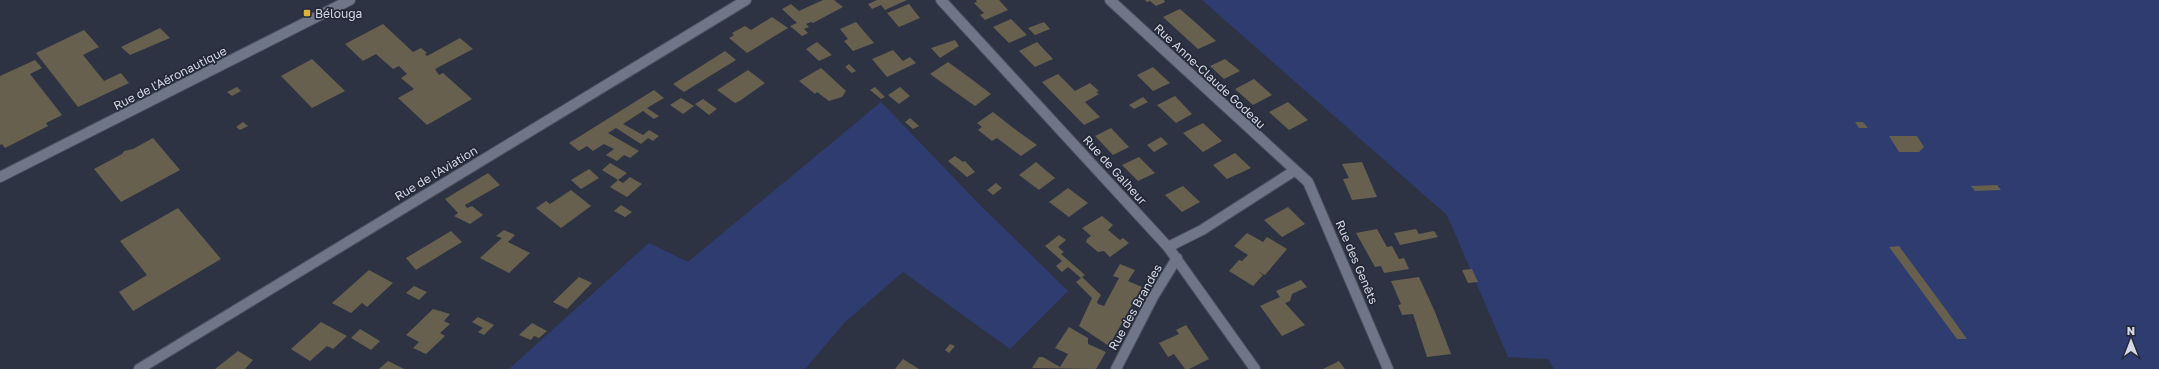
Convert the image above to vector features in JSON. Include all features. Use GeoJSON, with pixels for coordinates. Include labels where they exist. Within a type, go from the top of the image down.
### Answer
{"type":"FeatureCollection","features":[{"type":"Feature","properties":{"kind":"street","name":"Rue de l'Aéronautique"},"geometry":{"type":"LineString","coordinates":[[0,177],[350,0]]}},
{"type":"Feature","properties":{"kind":"street","name":"Rue de l'Aviation"},"geometry":{"type":"LineString","coordinates":[[139,369],[746,0]]}},
{"type":"Feature","properties":{"kind":"street","name":"Rue de Galheur"},"geometry":{"type":"LineString","coordinates":[[941,0],[1168,247],[1255,369]]}},
{"type":"Feature","properties":{"kind":"street","name":"Rue Anne-Claude Godeau"},"geometry":{"type":"LineString","coordinates":[[1110,0],[1294,170]]}},
{"type":"Feature","properties":{"kind":"street"},"geometry":{"type":"LineString","coordinates":[[1168,247],[1202,230],[1294,170]]}},
{"type":"Feature","properties":{"kind":"street","name":"Rue des Genêts"},"geometry":{"type":"LineString","coordinates":[[1294,170],[1308,182],[1388,369]]}},
{"type":"Feature","properties":{"kind":"street","name":"Rue des Brandes"},"geometry":{"type":"LineString","coordinates":[[1116,369],[1153,298],[1177,258]]}},
{"type":"Feature","properties":{"kind":"shaded area"},"geometry":{"type":"Polygon","coordinates":[[[1202,0],[2159,0],[2159,369],[1554,369],[1548,359],[1508,357],[1447,215],[1202,0]]]}},
{"type":"Feature","properties":{"kind":"shaded area"},"geometry":{"type":"Polygon","coordinates":[[[881,102],[978,203],[1068,291],[1010,349],[903,272],[845,322],[805,369],[509,369],[649,243],[688,262],[881,102]]]}},
{"type":"Feature","properties":{"kind":"building"},"geometry":{"type":"Polygon","coordinates":[[[823,0],[834,0],[843,7],[813,23],[811,22],[806,24],[809,27],[804,29],[808,33],[802,36],[790,26],[797,23],[782,9],[791,4],[799,11],[823,0]]]}},
{"type":"Feature","properties":{"kind":"building"},"geometry":{"type":"Polygon","coordinates":[[[877,0],[907,0],[885,10],[881,5],[872,9],[868,4],[877,0]]]}},
{"type":"Feature","properties":{"kind":"building"},"geometry":{"type":"Polygon","coordinates":[[[976,0],[999,0],[1008,10],[985,20],[980,15],[984,13],[974,3],[977,2],[976,0]]]}},
{"type":"Feature","properties":{"kind":"building"},"geometry":{"type":"Polygon","coordinates":[[[1145,0],[1164,0],[1165,2],[1156,6],[1150,1],[1147,2],[1145,0]]]}},
{"type":"Feature","properties":{"kind":"building"},"geometry":{"type":"Polygon","coordinates":[[[909,4],[920,18],[899,27],[887,13],[909,4]]]}},
{"type":"Feature","properties":{"kind":"building"},"geometry":{"type":"Polygon","coordinates":[[[1180,9],[1216,41],[1198,49],[1163,17],[1180,9]]]}},
{"type":"Feature","properties":{"kind":"building"},"geometry":{"type":"Polygon","coordinates":[[[772,17],[788,28],[747,53],[729,38],[734,35],[732,33],[745,26],[751,30],[772,17]]]}},
{"type":"Feature","properties":{"kind":"building"},"geometry":{"type":"Polygon","coordinates":[[[1011,19],[1027,35],[1009,43],[993,27],[1011,19]]]}},
{"type":"Feature","properties":{"kind":"building"},"geometry":{"type":"Polygon","coordinates":[[[856,22],[874,43],[853,51],[844,41],[848,39],[840,29],[856,22]]]}},
{"type":"Feature","properties":{"kind":"building"},"geometry":{"type":"Polygon","coordinates":[[[1044,22],[1050,29],[1035,35],[1028,28],[1044,22]]]}},
{"type":"Feature","properties":{"kind":"building"},"geometry":{"type":"Polygon","coordinates":[[[383,24],[413,52],[421,48],[427,53],[425,54],[427,56],[460,38],[473,49],[435,69],[439,75],[443,73],[472,99],[427,125],[398,98],[414,89],[401,78],[407,74],[399,66],[393,69],[376,54],[363,61],[345,44],[383,24]]]}},
{"type":"Feature","properties":{"kind":"building"},"geometry":{"type":"Polygon","coordinates":[[[160,28],[170,38],[130,55],[121,47],[160,28]]]}},
{"type":"Feature","properties":{"kind":"building"},"geometry":{"type":"Polygon","coordinates":[[[84,30],[99,47],[83,55],[104,81],[121,73],[129,83],[78,107],[36,53],[84,30]]]}},
{"type":"Feature","properties":{"kind":"building"},"geometry":{"type":"Polygon","coordinates":[[[955,40],[959,46],[940,58],[931,48],[955,40]]]}},
{"type":"Feature","properties":{"kind":"building"},"geometry":{"type":"Polygon","coordinates":[[[817,42],[832,55],[819,61],[806,49],[817,42]]]}},
{"type":"Feature","properties":{"kind":"building"},"geometry":{"type":"Polygon","coordinates":[[[1037,42],[1053,59],[1035,67],[1019,51],[1037,42]]]}},
{"type":"Feature","properties":{"kind":"building"},"geometry":{"type":"Polygon","coordinates":[[[893,50],[903,61],[910,57],[916,63],[887,77],[872,59],[893,50]]]}},
{"type":"Feature","properties":{"kind":"building"},"geometry":{"type":"Polygon","coordinates":[[[725,51],[736,60],[684,92],[673,84],[725,51]]]}},
{"type":"Feature","properties":{"kind":"building"},"geometry":{"type":"Polygon","coordinates":[[[312,59],[345,91],[312,108],[281,76],[312,59]]]}},
{"type":"Feature","properties":{"kind":"building"},"geometry":{"type":"Polygon","coordinates":[[[1225,59],[1240,71],[1224,79],[1210,66],[1225,59]]]}},
{"type":"Feature","properties":{"kind":"building"},"geometry":{"type":"Polygon","coordinates":[[[35,60],[42,68],[30,74],[62,115],[46,123],[48,126],[5,148],[2,144],[0,145],[0,76],[35,60]]]}},
{"type":"Feature","properties":{"kind":"building"},"geometry":{"type":"Polygon","coordinates":[[[948,62],[991,94],[975,106],[930,74],[948,62]]]}},
{"type":"Feature","properties":{"kind":"building"},"geometry":{"type":"Polygon","coordinates":[[[849,64],[856,71],[852,73],[845,67],[849,64]]]}},
{"type":"Feature","properties":{"kind":"building"},"geometry":{"type":"Polygon","coordinates":[[[1153,67],[1170,83],[1153,91],[1137,75],[1153,67]]]}},
{"type":"Feature","properties":{"kind":"building"},"geometry":{"type":"Polygon","coordinates":[[[821,68],[846,91],[842,97],[829,101],[817,92],[815,94],[799,81],[821,68]]]}},
{"type":"Feature","properties":{"kind":"building"},"geometry":{"type":"Polygon","coordinates":[[[748,70],[765,83],[741,100],[735,103],[717,90],[748,70]]]}},
{"type":"Feature","properties":{"kind":"building"},"geometry":{"type":"Polygon","coordinates":[[[1058,74],[1075,91],[1090,83],[1099,91],[1096,92],[1099,94],[1085,102],[1100,117],[1084,125],[1042,82],[1058,74]]]}},
{"type":"Feature","properties":{"kind":"building"},"geometry":{"type":"Polygon","coordinates":[[[1254,79],[1272,95],[1253,105],[1235,89],[1254,79]]]}},
{"type":"Feature","properties":{"kind":"building"},"geometry":{"type":"Polygon","coordinates":[[[237,87],[241,91],[232,96],[227,92],[237,87]]]}},
{"type":"Feature","properties":{"kind":"building"},"geometry":{"type":"Polygon","coordinates":[[[875,87],[885,97],[881,99],[870,90],[875,87]]]}},
{"type":"Feature","properties":{"kind":"building"},"geometry":{"type":"Polygon","coordinates":[[[900,87],[910,96],[899,104],[888,95],[900,87]]]}},
{"type":"Feature","properties":{"kind":"building"},"geometry":{"type":"Polygon","coordinates":[[[654,90],[664,98],[647,108],[659,116],[654,119],[643,111],[623,124],[643,135],[649,130],[659,136],[653,141],[648,138],[641,144],[616,128],[608,133],[639,151],[630,158],[624,155],[617,161],[606,155],[614,149],[604,144],[593,151],[587,146],[579,151],[569,143],[654,90]]]}},
{"type":"Feature","properties":{"kind":"building"},"geometry":{"type":"Polygon","coordinates":[[[1175,96],[1192,114],[1176,123],[1157,105],[1175,96]]]}},
{"type":"Feature","properties":{"kind":"building"},"geometry":{"type":"Polygon","coordinates":[[[1143,97],[1148,102],[1134,109],[1129,105],[1143,97]]]}},
{"type":"Feature","properties":{"kind":"building"},"geometry":{"type":"Polygon","coordinates":[[[681,98],[694,106],[683,114],[670,105],[681,98]]]}},
{"type":"Feature","properties":{"kind":"building"},"geometry":{"type":"Polygon","coordinates":[[[703,99],[717,109],[709,115],[695,104],[703,99]]]}},
{"type":"Feature","properties":{"kind":"building"},"geometry":{"type":"Polygon","coordinates":[[[1288,102],[1308,120],[1289,130],[1269,112],[1288,102]]]}},
{"type":"Feature","properties":{"kind":"building"},"geometry":{"type":"Polygon","coordinates":[[[993,112],[1037,145],[1021,156],[997,138],[992,141],[978,130],[982,127],[977,123],[993,112]]]}},
{"type":"Feature","properties":{"kind":"building"},"geometry":{"type":"Polygon","coordinates":[[[910,118],[919,126],[913,129],[905,122],[910,118]]]}},
{"type":"Feature","properties":{"kind":"building"},"geometry":{"type":"Polygon","coordinates":[[[243,122],[248,126],[240,130],[236,127],[243,122]]]}},
{"type":"Feature","properties":{"kind":"building"},"geometry":{"type":"Polygon","coordinates":[[[1855,122],[1863,122],[1868,128],[1859,128],[1855,122]]]}},
{"type":"Feature","properties":{"kind":"building"},"geometry":{"type":"Polygon","coordinates":[[[1203,123],[1222,141],[1203,152],[1183,133],[1203,123]]]}},
{"type":"Feature","properties":{"kind":"building"},"geometry":{"type":"Polygon","coordinates":[[[1111,128],[1129,147],[1113,155],[1095,136],[1111,128]]]}},
{"type":"Feature","properties":{"kind":"building"},"geometry":{"type":"Polygon","coordinates":[[[1889,136],[1917,136],[1924,147],[1919,152],[1899,152],[1889,136]]]}},
{"type":"Feature","properties":{"kind":"building"},"geometry":{"type":"Polygon","coordinates":[[[1161,137],[1168,144],[1154,152],[1147,145],[1161,137]]]}},
{"type":"Feature","properties":{"kind":"building"},"geometry":{"type":"Polygon","coordinates":[[[153,138],[180,170],[121,202],[94,169],[122,154],[124,151],[133,149],[153,138]]]}},
{"type":"Feature","properties":{"kind":"building"},"geometry":{"type":"Polygon","coordinates":[[[1235,153],[1251,168],[1227,179],[1213,165],[1235,153]]]}},
{"type":"Feature","properties":{"kind":"building"},"geometry":{"type":"Polygon","coordinates":[[[955,156],[963,162],[965,161],[975,172],[967,177],[948,161],[955,156]]]}},
{"type":"Feature","properties":{"kind":"building"},"geometry":{"type":"Polygon","coordinates":[[[1139,157],[1155,173],[1138,181],[1122,165],[1139,157]]]}},
{"type":"Feature","properties":{"kind":"building"},"geometry":{"type":"Polygon","coordinates":[[[1036,162],[1055,178],[1039,190],[1019,175],[1036,162]]]}},
{"type":"Feature","properties":{"kind":"building"},"geometry":{"type":"Polygon","coordinates":[[[1362,162],[1377,197],[1352,200],[1343,179],[1349,178],[1342,164],[1362,162]]]}},
{"type":"Feature","properties":{"kind":"building"},"geometry":{"type":"Polygon","coordinates":[[[610,163],[627,173],[618,180],[602,170],[610,163]]]}},
{"type":"Feature","properties":{"kind":"building"},"geometry":{"type":"Polygon","coordinates":[[[589,169],[599,178],[581,189],[571,180],[589,169]]]}},
{"type":"Feature","properties":{"kind":"building"},"geometry":{"type":"Polygon","coordinates":[[[488,173],[500,185],[465,205],[467,208],[472,206],[483,215],[470,224],[454,216],[458,213],[445,199],[488,173]]]}},
{"type":"Feature","properties":{"kind":"building"},"geometry":{"type":"Polygon","coordinates":[[[630,177],[642,184],[627,197],[610,187],[618,180],[623,183],[630,177]]]}},
{"type":"Feature","properties":{"kind":"building"},"geometry":{"type":"Polygon","coordinates":[[[996,183],[1002,188],[993,195],[987,190],[996,183]]]}},
{"type":"Feature","properties":{"kind":"building"},"geometry":{"type":"Polygon","coordinates":[[[1997,185],[2001,190],[1975,191],[1971,186],[1997,185]]]}},
{"type":"Feature","properties":{"kind":"building"},"geometry":{"type":"Polygon","coordinates":[[[1183,186],[1200,202],[1182,212],[1165,195],[1183,186]]]}},
{"type":"Feature","properties":{"kind":"building"},"geometry":{"type":"Polygon","coordinates":[[[1068,188],[1088,203],[1069,217],[1049,202],[1068,188]]]}},
{"type":"Feature","properties":{"kind":"building"},"geometry":{"type":"Polygon","coordinates":[[[571,190],[591,206],[561,228],[536,208],[546,201],[550,204],[571,190]]]}},
{"type":"Feature","properties":{"kind":"building"},"geometry":{"type":"Polygon","coordinates":[[[621,205],[632,212],[625,217],[614,211],[621,205]]]}},
{"type":"Feature","properties":{"kind":"building"},"geometry":{"type":"Polygon","coordinates":[[[1288,207],[1305,224],[1282,237],[1264,220],[1288,207]]]}},
{"type":"Feature","properties":{"kind":"building"},"geometry":{"type":"Polygon","coordinates":[[[178,208],[221,259],[133,311],[119,292],[147,275],[120,241],[178,208]]]}},
{"type":"Feature","properties":{"kind":"building"},"geometry":{"type":"Polygon","coordinates":[[[1102,216],[1113,225],[1108,230],[1120,240],[1123,238],[1129,243],[1110,257],[1104,251],[1098,252],[1086,242],[1091,236],[1082,228],[1102,216]]]}},
{"type":"Feature","properties":{"kind":"building"},"geometry":{"type":"Polygon","coordinates":[[[1377,229],[1387,247],[1392,246],[1399,259],[1404,258],[1409,269],[1384,273],[1381,266],[1375,267],[1356,233],[1377,229]]]}},
{"type":"Feature","properties":{"kind":"building"},"geometry":{"type":"Polygon","coordinates":[[[1416,229],[1419,234],[1434,231],[1438,237],[1400,245],[1394,233],[1416,229]]]}},
{"type":"Feature","properties":{"kind":"building"},"geometry":{"type":"Polygon","coordinates":[[[504,230],[515,235],[508,242],[530,253],[509,273],[480,258],[502,238],[496,236],[504,230]]]}},
{"type":"Feature","properties":{"kind":"building"},"geometry":{"type":"Polygon","coordinates":[[[451,231],[462,242],[416,270],[406,258],[451,231]]]}},
{"type":"Feature","properties":{"kind":"building"},"geometry":{"type":"Polygon","coordinates":[[[1247,233],[1263,242],[1267,237],[1287,249],[1265,275],[1257,271],[1263,275],[1253,286],[1229,271],[1239,260],[1242,261],[1248,255],[1234,246],[1247,233]]]}},
{"type":"Feature","properties":{"kind":"building"},"geometry":{"type":"Polygon","coordinates":[[[1059,235],[1066,240],[1058,247],[1064,252],[1061,254],[1085,275],[1082,277],[1101,295],[1097,302],[1098,304],[1104,306],[1119,278],[1113,276],[1120,264],[1135,270],[1128,281],[1142,287],[1109,346],[1079,326],[1092,298],[1076,282],[1081,278],[1068,267],[1062,272],[1056,266],[1062,261],[1045,246],[1059,235]]]}},
{"type":"Feature","properties":{"kind":"building"},"geometry":{"type":"Polygon","coordinates":[[[1899,246],[1967,339],[1957,339],[1889,247],[1899,246]]]}},
{"type":"Feature","properties":{"kind":"building"},"geometry":{"type":"Polygon","coordinates":[[[1472,269],[1478,282],[1468,283],[1462,270],[1472,269]]]}},
{"type":"Feature","properties":{"kind":"building"},"geometry":{"type":"Polygon","coordinates":[[[369,270],[393,283],[367,307],[362,303],[351,313],[332,303],[369,270]]]}},
{"type":"Feature","properties":{"kind":"building"},"geometry":{"type":"Polygon","coordinates":[[[579,277],[592,283],[567,309],[553,302],[579,277]]]}},
{"type":"Feature","properties":{"kind":"building"},"geometry":{"type":"Polygon","coordinates":[[[1419,277],[1435,312],[1451,354],[1427,357],[1413,314],[1402,315],[1398,305],[1401,304],[1391,281],[1419,277]]]}},
{"type":"Feature","properties":{"kind":"building"},"geometry":{"type":"Polygon","coordinates":[[[1301,280],[1307,287],[1292,294],[1290,301],[1285,303],[1305,325],[1282,336],[1260,306],[1280,297],[1276,291],[1301,280]]]}},
{"type":"Feature","properties":{"kind":"building"},"geometry":{"type":"Polygon","coordinates":[[[414,286],[427,292],[419,300],[406,293],[414,286]]]}},
{"type":"Feature","properties":{"kind":"building"},"geometry":{"type":"Polygon","coordinates":[[[433,309],[450,314],[444,321],[450,324],[440,333],[445,336],[426,354],[413,348],[419,342],[406,335],[433,309]]]}},
{"type":"Feature","properties":{"kind":"building"},"geometry":{"type":"Polygon","coordinates":[[[478,317],[494,325],[484,335],[478,332],[483,328],[472,322],[478,317]]]}},
{"type":"Feature","properties":{"kind":"building"},"geometry":{"type":"Polygon","coordinates":[[[321,322],[347,336],[333,349],[327,346],[310,361],[291,349],[321,322]]]}},
{"type":"Feature","properties":{"kind":"building"},"geometry":{"type":"Polygon","coordinates":[[[532,323],[547,331],[539,338],[534,336],[531,340],[519,335],[532,323]]]}},
{"type":"Feature","properties":{"kind":"building"},"geometry":{"type":"Polygon","coordinates":[[[1186,325],[1209,359],[1189,369],[1185,369],[1174,354],[1168,357],[1159,343],[1179,334],[1176,330],[1186,325]]]}},
{"type":"Feature","properties":{"kind":"building"},"geometry":{"type":"Polygon","coordinates":[[[1069,327],[1088,338],[1088,344],[1106,352],[1096,369],[1032,368],[1039,357],[1043,357],[1060,367],[1068,354],[1055,348],[1069,327]]]}},
{"type":"Feature","properties":{"kind":"building"},"geometry":{"type":"Polygon","coordinates":[[[360,329],[380,341],[371,350],[351,338],[360,329]]]}},
{"type":"Feature","properties":{"kind":"building"},"geometry":{"type":"Polygon","coordinates":[[[950,344],[955,346],[949,353],[945,350],[950,344]]]}},
{"type":"Feature","properties":{"kind":"building"},"geometry":{"type":"Polygon","coordinates":[[[238,351],[253,360],[245,369],[215,369],[238,351]]]}},
{"type":"Feature","properties":{"kind":"building"},"geometry":{"type":"Polygon","coordinates":[[[903,359],[919,369],[895,369],[903,359]]]}},
{"type":"Feature","properties":{"kind":"building"},"geometry":{"type":"Polygon","coordinates":[[[388,361],[404,369],[379,369],[388,361]]]}},
{"type":"Feature","properties":{"kind":"building"},"geometry":{"type":"Polygon","coordinates":[[[1339,361],[1345,369],[1323,369],[1339,361]]]}},
{"type":"Feature","properties":{"kind":"place","name":"Bélouga"},"geometry":{"type":"Point","coordinates":[307,13]}}]}
